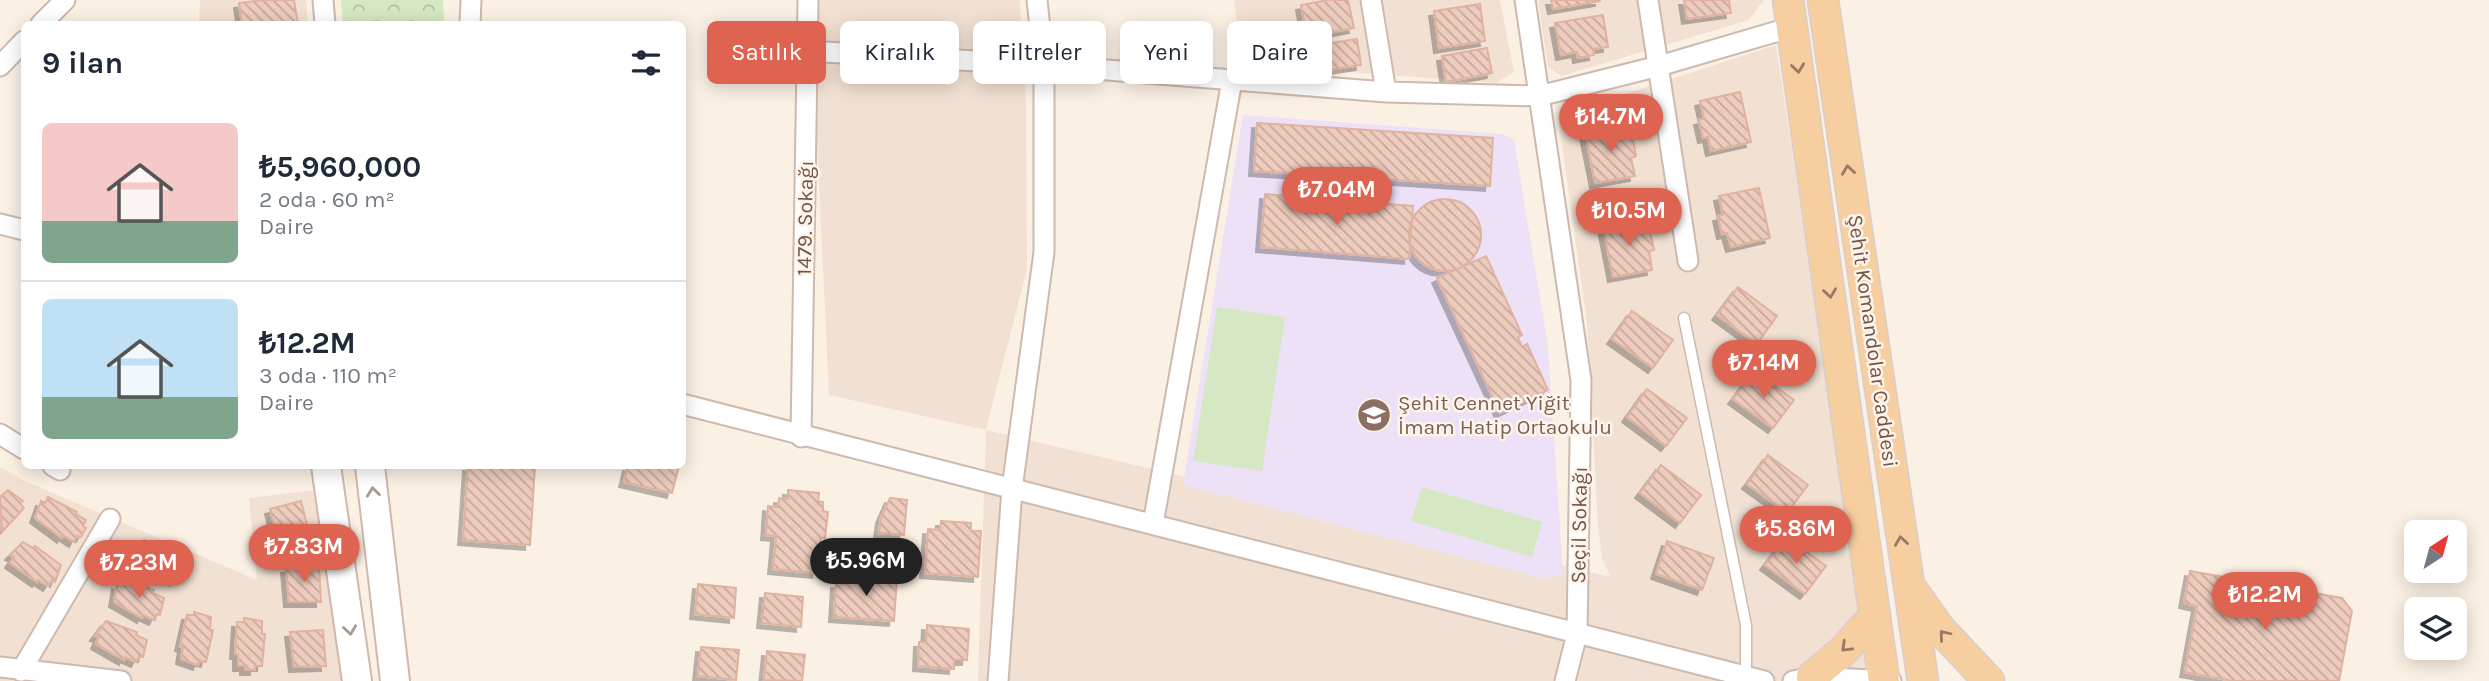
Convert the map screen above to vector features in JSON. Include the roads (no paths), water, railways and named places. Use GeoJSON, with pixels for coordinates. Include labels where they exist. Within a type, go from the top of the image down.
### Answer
{"type":"FeatureCollection","features":[{"type":"Feature","properties":{"kind":"main road","name":"Şehit Komandolar Caddesi"},"geometry":{"type":"LineString","coordinates":[[1823,0],[1923,681]]}},
{"type":"Feature","properties":{"kind":"main road","name":"Şehit Komandolar Caddesi"},"geometry":{"type":"LineString","coordinates":[[1790,13],[1886,680]]}},
{"type":"Feature","properties":{"kind":"main road"},"geometry":{"type":"LineString","coordinates":[[1907,582],[1940,629],[1989,681]]}},
{"type":"Feature","properties":{"kind":"main road"},"geometry":{"type":"LineString","coordinates":[[1803,679],[1845,649],[1875,615]]}},
{"type":"Feature","properties":{"kind":"street"},"geometry":{"type":"LineString","coordinates":[[44,21],[65,0]]}},
{"type":"Feature","properties":{"kind":"street"},"geometry":{"type":"LineString","coordinates":[[323,0],[325,21]]}},
{"type":"Feature","properties":{"kind":"street"},"geometry":{"type":"LineString","coordinates":[[470,21],[471,0]]}},
{"type":"Feature","properties":{"kind":"street","name":"1479. Sokağı"},"geometry":{"type":"LineString","coordinates":[[808,0],[808,21]]}},
{"type":"Feature","properties":{"kind":"street"},"geometry":{"type":"LineString","coordinates":[[1037,0],[1039,21]]}},
{"type":"Feature","properties":{"kind":"street"},"geometry":{"type":"LineString","coordinates":[[1371,0],[1386,92]]}},
{"type":"Feature","properties":{"kind":"street","name":"Seçil Sokağı"},"geometry":{"type":"LineString","coordinates":[[1525,0],[1581,380],[1577,634],[1565,681]]}},
{"type":"Feature","properties":{"kind":"street"},"geometry":{"type":"LineString","coordinates":[[1648,0],[1688,261]]}},
{"type":"Feature","properties":{"kind":"street"},"geometry":{"type":"LineString","coordinates":[[1283,84],[1386,92],[1539,96],[1659,66],[1790,13]]}},
{"type":"Feature","properties":{"kind":"street"},"geometry":{"type":"LineString","coordinates":[[0,66],[21,44]]}},
{"type":"Feature","properties":{"kind":"street"},"geometry":{"type":"LineString","coordinates":[[826,52],[973,61]]}},
{"type":"Feature","properties":{"kind":"street"},"geometry":{"type":"LineString","coordinates":[[1106,70],[1227,80]]}},
{"type":"Feature","properties":{"kind":"street","name":"1479. Sokağı"},"geometry":{"type":"LineString","coordinates":[[801,437],[807,84]]}},
{"type":"Feature","properties":{"kind":"street"},"geometry":{"type":"LineString","coordinates":[[998,681],[1012,489],[1044,252],[1044,84]]}},
{"type":"Feature","properties":{"kind":"street"},"geometry":{"type":"LineString","coordinates":[[1153,524],[1231,84]]}},
{"type":"Feature","properties":{"kind":"street"},"geometry":{"type":"LineString","coordinates":[[0,224],[21,229]]}},
{"type":"Feature","properties":{"kind":"street"},"geometry":{"type":"LineString","coordinates":[[686,405],[801,437],[1153,524],[1755,679]]}},
{"type":"Feature","properties":{"kind":"street"},"geometry":{"type":"LineString","coordinates":[[0,434],[21,447]]}},
{"type":"Feature","properties":{"kind":"street"},"geometry":{"type":"LineString","coordinates":[[326,469],[357,681]]}},
{"type":"Feature","properties":{"kind":"street"},"geometry":{"type":"LineString","coordinates":[[370,469],[396,681]]}},
{"type":"Feature","properties":{"kind":"street"},"geometry":{"type":"LineString","coordinates":[[21,671],[110,519]]}},
{"type":"Feature","properties":{"kind":"street"},"geometry":{"type":"LineString","coordinates":[[0,667],[121,681]]}},
{"type":"Feature","properties":{"kind":"street"},"geometry":{"type":"LineString","coordinates":[[1803,679],[1886,680]]}},
{"type":"Feature","properties":{"kind":"lane"},"geometry":{"type":"LineString","coordinates":[[1684,318],[1755,679]]}},
{"type":"Feature","properties":{"kind":"place","name":"Şehit Cennet Yiğit İmam Hatip Ortaokulu"},"geometry":{"type":"Point","coordinates":[1374,415]}}]}
